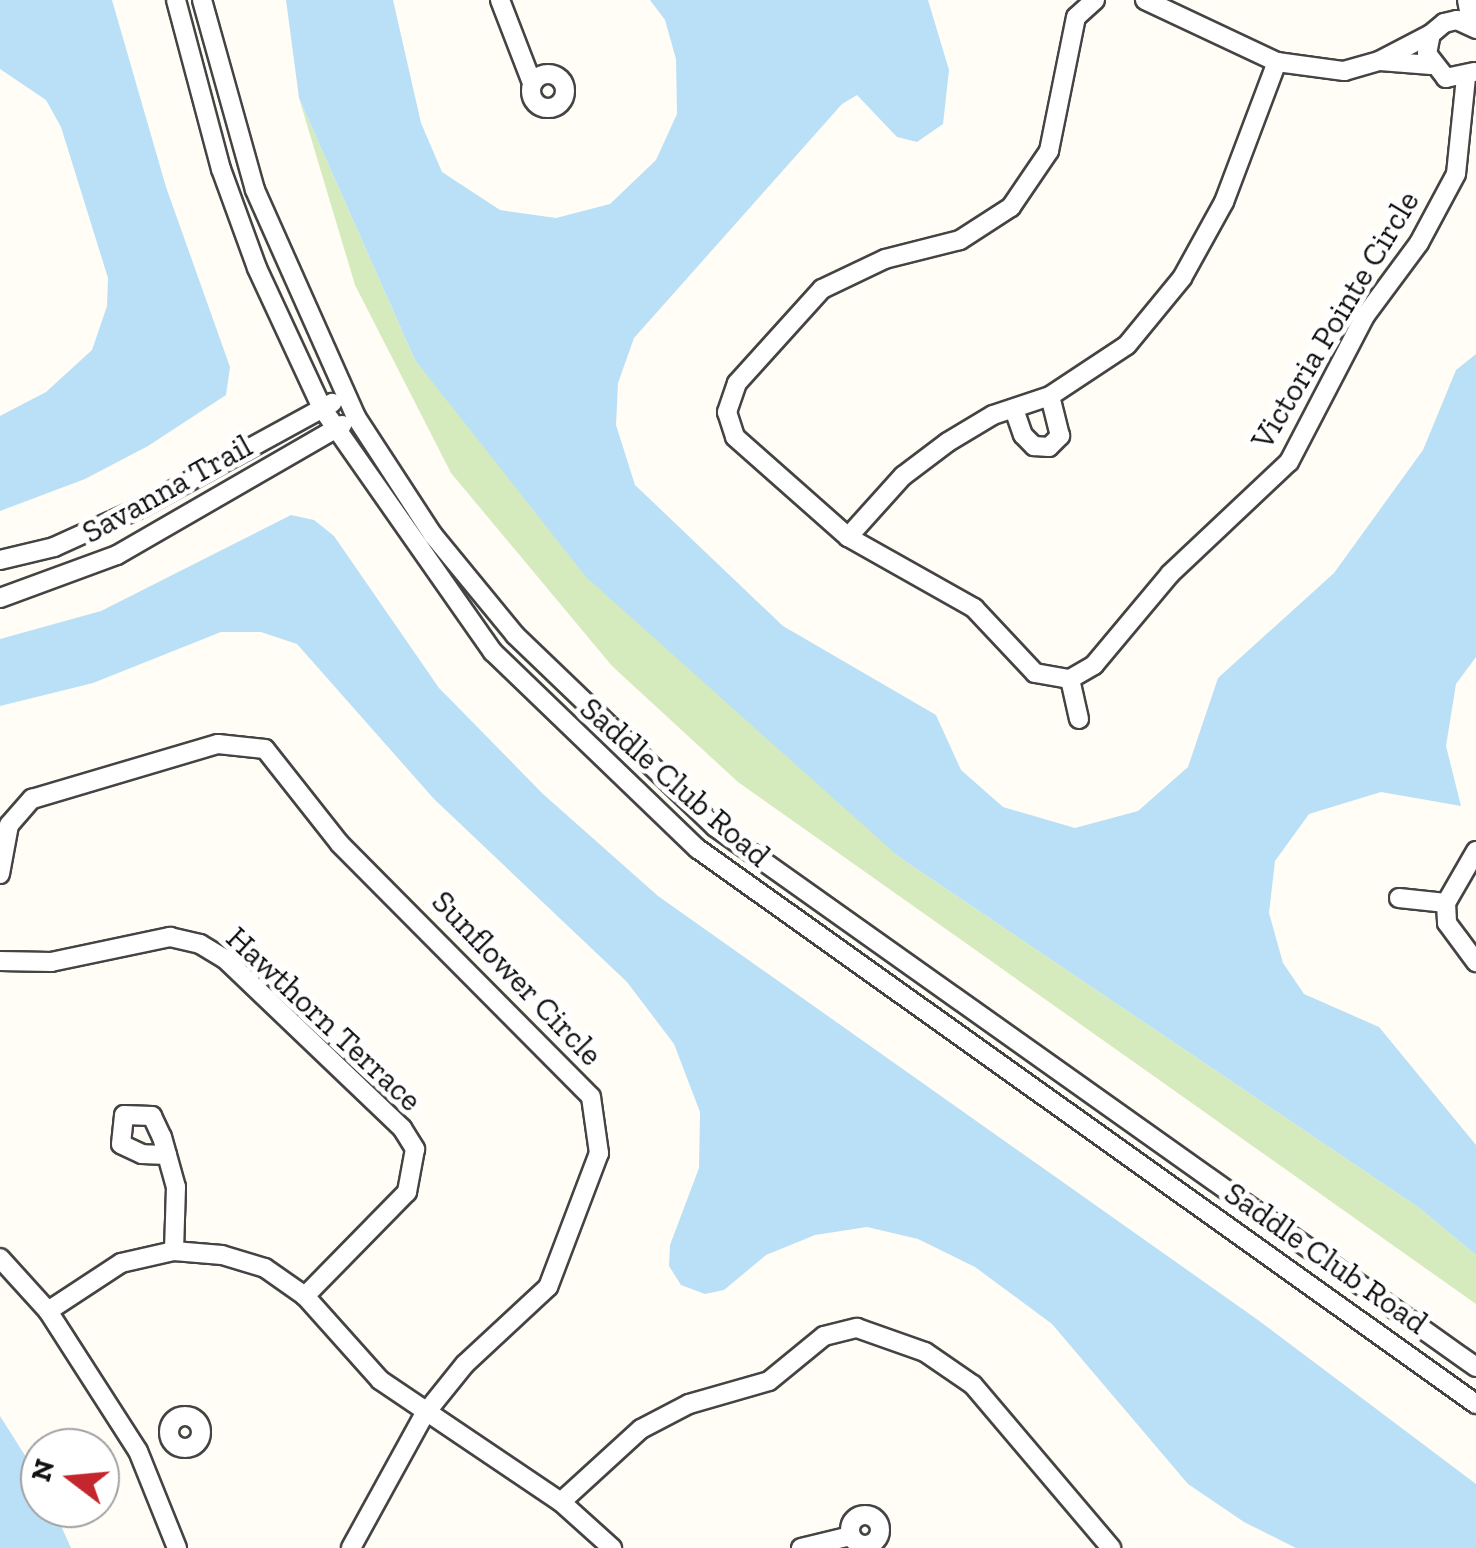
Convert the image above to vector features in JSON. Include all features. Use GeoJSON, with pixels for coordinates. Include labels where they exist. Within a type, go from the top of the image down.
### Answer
{"type":"FeatureCollection","features":[{"type":"Feature","properties":{"kind":"street","name":"Saddle Club Road"},"geometry":{"type":"LineString","coordinates":[[176,0],[220,170],[257,268],[322,408],[333,430],[493,652],[616,776],[698,849],[1476,1404]]}},
{"type":"Feature","properties":{"kind":"street","name":"Saddle Club Road"},"geometry":{"type":"LineString","coordinates":[[202,0],[255,190],[356,417],[434,535],[516,635],[639,759],[715,828],[1109,1112],[1420,1321],[1476,1367]]}},
{"type":"Feature","properties":{"kind":"street"},"geometry":{"type":"LineString","coordinates":[[500,0],[532,83]]}},
{"type":"Feature","properties":{"kind":"street"},"geometry":{"type":"LineString","coordinates":[[1079,719],[1070,679],[1034,673],[974,608],[848,536],[735,438],[727,412],[738,383],[822,290],[884,259],[960,240],[1011,207],[1048,151],[1076,17],[1095,0]]}},
{"type":"Feature","properties":{"kind":"street"},"geometry":{"type":"LineString","coordinates":[[1144,0],[1277,62],[1344,70],[1379,61],[1437,28],[1474,27],[1467,0]]}},
{"type":"Feature","properties":{"kind":"street"},"geometry":{"type":"LineString","coordinates":[[1431,65],[1437,28],[1454,0]]}},
{"type":"Feature","properties":{"kind":"street"},"geometry":{"type":"LineString","coordinates":[[1379,61],[1431,65],[1446,78],[1473,72]]}},
{"type":"Feature","properties":{"kind":"street"},"geometry":{"type":"LineString","coordinates":[[848,536],[918,465],[994,415],[1016,412],[1050,396],[1128,344],[1182,278],[1224,202],[1277,62]]}},
{"type":"Feature","properties":{"kind":"street","name":"Victoria Pointe Circle"},"geometry":{"type":"LineString","coordinates":[[1070,679],[1094,664],[1170,574],[1289,462],[1366,316],[1419,244],[1456,174],[1458,124],[1473,72]]}},
{"type":"Feature","properties":{"kind":"street","name":"Victoria Pointe Circle"},"geometry":{"type":"LineString","coordinates":[[1446,78],[1458,124]]}},
{"type":"Feature","properties":{"kind":"street","name":"Savanna Trail"},"geometry":{"type":"LineString","coordinates":[[0,560],[28,553],[142,507],[346,395]]}},
{"type":"Feature","properties":{"kind":"street"},"geometry":{"type":"LineString","coordinates":[[1016,412],[1023,435],[1034,446],[1049,447],[1060,436],[1050,396]]}},
{"type":"Feature","properties":{"kind":"street","name":"Savanna Trail"},"geometry":{"type":"LineString","coordinates":[[0,598],[117,555],[356,417]]}},
{"type":"Feature","properties":{"kind":"street"},"geometry":{"type":"LineString","coordinates":[[28,553],[37,587]]}},
{"type":"Feature","properties":{"kind":"street","name":"Sunflower Circle"},"geometry":{"type":"LineString","coordinates":[[0,874],[9,825],[32,798],[218,744],[264,749],[340,844],[524,1022],[592,1097],[600,1153],[548,1287],[465,1364],[424,1416],[351,1548]]}},
{"type":"Feature","properties":{"kind":"street"},"geometry":{"type":"LineString","coordinates":[[1476,851],[1446,902],[1448,923],[1476,962]]}},
{"type":"Feature","properties":{"kind":"street"},"geometry":{"type":"LineString","coordinates":[[1399,898],[1446,902]]}},
{"type":"Feature","properties":{"kind":"street","name":"Hawthorn Terrace"},"geometry":{"type":"LineString","coordinates":[[0,961],[51,962],[170,937],[200,944],[225,959],[402,1128],[415,1149],[407,1192],[305,1296]]}},
{"type":"Feature","properties":{"kind":"street"},"geometry":{"type":"LineString","coordinates":[[1094,1134],[1109,1112]]}},
{"type":"Feature","properties":{"kind":"street"},"geometry":{"type":"LineString","coordinates":[[167,1155],[176,1187],[174,1251]]}},
{"type":"Feature","properties":{"kind":"street"},"geometry":{"type":"LineString","coordinates":[[48,1312],[121,1263],[174,1251],[222,1254],[265,1268],[305,1296],[380,1380],[424,1416],[561,1502],[612,1548]]}},
{"type":"Feature","properties":{"kind":"street"},"geometry":{"type":"LineString","coordinates":[[0,1258],[48,1312],[138,1452],[177,1548]]}},
{"type":"Feature","properties":{"kind":"street"},"geometry":{"type":"LineString","coordinates":[[561,1502],[641,1429],[688,1404],[768,1380],[824,1336],[857,1328],[925,1352],[973,1385],[1105,1546]]}},
{"type":"Feature","properties":{"kind":"street"},"geometry":{"type":"LineString","coordinates":[[138,1452],[170,1439]]}},
{"type":"Feature","properties":{"kind":"street"},"geometry":{"type":"LineString","coordinates":[[801,1548],[852,1536]]}},
{"type":"Feature","properties":{"kind":"green space"},"geometry":{"type":"Polygon","coordinates":[[[299,98],[415,360],[899,857],[1418,1207],[1476,1255],[1476,1304],[738,782],[612,666],[451,473],[355,285],[299,98]]]}},
{"type":"Feature","properties":{"kind":"water"},"geometry":{"type":"Polygon","coordinates":[[[0,0],[112,0],[166,187],[230,367],[226,395],[148,446],[85,479],[0,511],[0,416],[46,392],[92,350],[107,306],[108,278],[61,127],[46,100],[0,69],[0,0]]]}},
{"type":"Feature","properties":{"kind":"water"},"geometry":{"type":"Polygon","coordinates":[[[286,0],[393,0],[421,123],[442,172],[500,210],[556,218],[610,204],[656,160],[677,114],[676,59],[665,20],[650,0],[928,0],[949,70],[943,124],[917,142],[897,137],[857,95],[842,104],[634,338],[618,383],[616,425],[635,485],[783,626],[936,715],[961,770],[1003,807],[1075,828],[1138,811],[1188,767],[1218,678],[1334,573],[1423,450],[1456,370],[1476,354],[1476,657],[1456,684],[1446,746],[1461,806],[1381,792],[1309,814],[1275,861],[1269,913],[1283,963],[1304,994],[1379,1027],[1476,1145],[1476,1255],[1418,1207],[899,857],[586,577],[415,360],[299,98],[286,0]]]}},
{"type":"Feature","properties":{"kind":"water"},"geometry":{"type":"Polygon","coordinates":[[[291,515],[314,520],[334,536],[439,688],[543,794],[658,896],[1258,1320],[1476,1484],[1476,1548],[1296,1548],[1244,1522],[1188,1484],[1052,1324],[975,1267],[918,1239],[867,1227],[815,1235],[766,1255],[724,1290],[705,1294],[681,1285],[669,1266],[670,1245],[699,1168],[700,1112],[674,1044],[627,982],[434,799],[297,644],[261,632],[221,632],[93,683],[0,706],[0,639],[101,611],[291,515]]]}},
{"type":"Feature","properties":{"kind":"water"},"geometry":{"type":"Polygon","coordinates":[[[0,1416],[20,1448],[20,1528],[62,1528],[71,1548],[0,1548],[0,1416]]]}}]}
